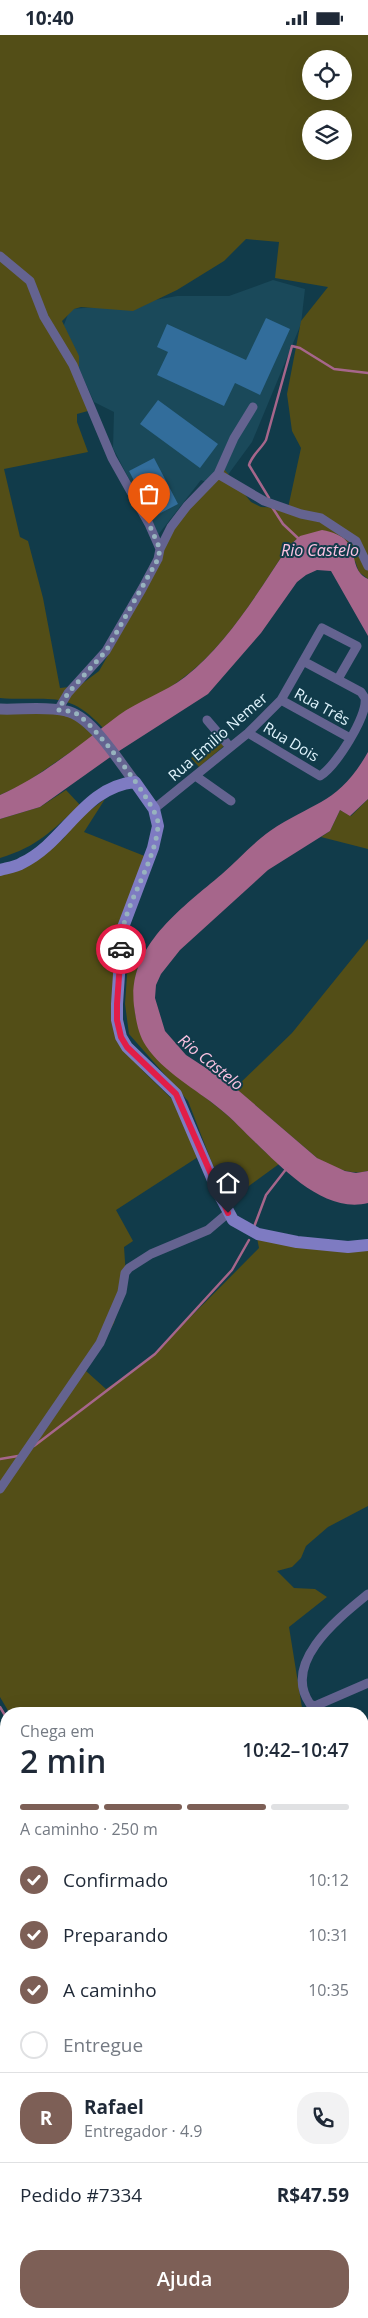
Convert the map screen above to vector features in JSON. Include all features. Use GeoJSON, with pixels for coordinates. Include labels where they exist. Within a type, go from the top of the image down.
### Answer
{"type":"FeatureCollection","features":[{"type":"Feature","properties":{"kind":"main road"},"geometry":{"type":"LineString","coordinates":[[0,871],[29,859],[56,837],[95,796],[124,783],[136,782],[154,809],[158,819],[156,838],[122,930],[117,1020],[121,1037],[127,1047],[176,1094],[228,1213],[240,1225],[258,1234],[323,1246],[348,1247],[368,1245]]}},
{"type":"Feature","properties":{"kind":"street"},"geometry":{"type":"LineString","coordinates":[[0,256],[30,281],[44,317],[73,365],[112,458],[149,524],[160,549]]}},
{"type":"Feature","properties":{"kind":"street"},"geometry":{"type":"LineString","coordinates":[[58,710],[68,693],[106,651],[158,559],[160,549],[171,527],[186,507],[218,474],[234,438],[253,407]]}},
{"type":"Feature","properties":{"kind":"street"},"geometry":{"type":"LineString","coordinates":[[218,474],[264,501],[301,514],[321,518],[356,541],[368,566]]}},
{"type":"Feature","properties":{"kind":"street","name":"Rua Emilio Nemer"},"geometry":{"type":"LineString","coordinates":[[154,809],[197,777],[248,733],[281,700],[322,628],[357,646],[338,679]]}},
{"type":"Feature","properties":{"kind":"street"},"geometry":{"type":"LineString","coordinates":[[303,661],[338,679],[365,697],[365,711],[350,737]]}},
{"type":"Feature","properties":{"kind":"street","name":"Rua Três"},"geometry":{"type":"LineString","coordinates":[[281,700],[350,737]]}},
{"type":"Feature","properties":{"kind":"street"},"geometry":{"type":"LineString","coordinates":[[0,709],[58,710],[77,714],[94,730],[136,782]]}},
{"type":"Feature","properties":{"kind":"street"},"geometry":{"type":"LineString","coordinates":[[207,720],[230,747]]}},
{"type":"Feature","properties":{"kind":"street","name":"Rua Dois"},"geometry":{"type":"LineString","coordinates":[[248,733],[320,776],[329,771],[338,760],[350,737]]}},
{"type":"Feature","properties":{"kind":"street"},"geometry":{"type":"LineString","coordinates":[[197,777],[232,801]]}},
{"type":"Feature","properties":{"kind":"street"},"geometry":{"type":"LineString","coordinates":[[0,1489],[100,1343],[130,1268],[151,1254],[208,1230],[228,1213]]}},
{"type":"Feature","properties":{"kind":"street"},"geometry":{"type":"LineString","coordinates":[[368,1594],[339,1617],[317,1641],[306,1664],[303,1689],[310,1704],[316,1706],[368,1683]]}},
{"type":"Feature","properties":{"kind":"shaded area"},"geometry":{"type":"Polygon","coordinates":[[[0,35],[368,35],[368,579],[359,572],[355,561],[300,536],[288,547],[237,622],[201,663],[167,690],[103,728],[90,715],[67,702],[56,699],[0,698],[0,35]],[[246,239],[224,261],[177,290],[133,311],[81,307],[74,309],[62,321],[79,356],[79,374],[95,409],[77,414],[77,422],[88,452],[4,469],[20,537],[28,541],[43,598],[60,688],[79,686],[99,671],[134,610],[172,526],[224,469],[251,502],[261,507],[288,508],[301,448],[292,431],[287,394],[301,321],[328,287],[275,278],[279,242],[246,239]]]}},
{"type":"Feature","properties":{"kind":"shaded area"},"geometry":{"type":"Polygon","coordinates":[[[273,280],[305,289],[301,324],[252,442],[219,487],[201,480],[158,535],[113,448],[114,412],[94,402],[62,330],[70,309],[128,305],[177,296],[229,296],[273,280]]]}},
{"type":"Feature","properties":{"kind":"shaded area"},"geometry":{"type":"Polygon","coordinates":[[[0,710],[71,715],[94,736],[24,784],[0,795],[0,710]]]}},
{"type":"Feature","properties":{"kind":"shaded area"},"geometry":{"type":"Polygon","coordinates":[[[216,737],[224,746],[199,767],[191,758],[216,737]]]}},
{"type":"Feature","properties":{"kind":"shaded area"},"geometry":{"type":"Polygon","coordinates":[[[66,790],[80,805],[35,843],[0,858],[0,819],[40,807],[66,790]]]}},
{"type":"Feature","properties":{"kind":"shaded area"},"geometry":{"type":"Polygon","coordinates":[[[105,799],[84,832],[147,857],[133,885],[113,1015],[142,1070],[172,1099],[198,1157],[116,1210],[133,1241],[124,1247],[126,1276],[114,1323],[86,1371],[106,1389],[147,1361],[259,1248],[257,1238],[368,1250],[368,1506],[328,1527],[306,1546],[301,1558],[292,1567],[277,1571],[294,1588],[315,1589],[327,1597],[289,1627],[302,1707],[6,1707],[0,1697],[0,872],[35,859],[63,839],[77,820],[105,799]]]}},
{"type":"Feature","properties":{"kind":"shaded area"},"geometry":{"type":"Polygon","coordinates":[[[368,799],[368,849],[321,837],[330,831],[340,810],[351,816],[368,799]]]}},
{"type":"Feature","properties":{"kind":"shaded area"},"geometry":{"type":"Polygon","coordinates":[[[130,932],[146,950],[136,973],[134,997],[136,1018],[142,1035],[151,1050],[175,1075],[228,1116],[279,1164],[227,1202],[188,1101],[129,1034],[125,1004],[130,932]]]}},
{"type":"Feature","properties":{"kind":"shaded area"},"geometry":{"type":"Polygon","coordinates":[[[368,939],[368,1171],[355,1172],[335,1167],[317,1158],[235,1088],[292,1033],[368,939]]]}},
{"type":"Feature","properties":{"kind":"water","name":"Rio Castelo"},"geometry":{"type":"Polygon","coordinates":[[[322,530],[345,539],[350,546],[361,574],[368,579],[368,636],[331,571],[317,570],[306,575],[297,582],[261,633],[208,694],[116,753],[40,807],[0,819],[0,795],[47,769],[119,715],[134,705],[177,683],[201,663],[229,633],[288,547],[300,536],[322,530]]]}},
{"type":"Feature","properties":{"kind":"water","name":"Rio Castelo"},"geometry":{"type":"Polygon","coordinates":[[[368,752],[368,799],[350,816],[340,810],[330,831],[268,870],[180,950],[161,974],[156,985],[155,998],[165,1031],[186,1055],[232,1085],[317,1158],[345,1171],[356,1173],[368,1171],[368,1203],[352,1205],[321,1196],[293,1177],[225,1113],[161,1064],[146,1046],[139,1032],[134,1006],[134,985],[139,965],[148,947],[174,915],[270,831],[335,792],[357,769],[368,752]]]}},
{"type":"Feature","properties":{"kind":"building"},"geometry":{"type":"Polygon","coordinates":[[[266,318],[290,329],[260,395],[235,383],[224,406],[157,375],[168,352],[157,347],[167,324],[246,360],[266,318]]]}},
{"type":"Feature","properties":{"kind":"building"},"geometry":{"type":"Polygon","coordinates":[[[158,400],[218,444],[200,468],[140,424],[158,400]]]}},
{"type":"Feature","properties":{"kind":"building"},"geometry":{"type":"Polygon","coordinates":[[[154,458],[178,504],[153,517],[129,471],[154,458]]]}},
{"type":"Feature","properties":{"kind":"waterway"},"geometry":{"type":"LineString","coordinates":[[269,498],[249,465],[266,440],[292,346],[300,348],[334,369],[368,373]]}},
{"type":"Feature","properties":{"kind":"waterway"},"geometry":{"type":"LineString","coordinates":[[272,507],[283,524],[300,540]]}},
{"type":"Feature","properties":{"kind":"waterway"},"geometry":{"type":"LineString","coordinates":[[254,1227],[266,1195],[287,1168]]}},
{"type":"Feature","properties":{"kind":"waterway"},"geometry":{"type":"LineString","coordinates":[[34,1446],[155,1354],[232,1270],[249,1240]]}},
{"type":"Feature","properties":{"kind":"waterway"},"geometry":{"type":"LineString","coordinates":[[0,1459],[18,1456]]}},
{"type":"Feature","properties":{"kind":"way so far"},"geometry":{"type":"LineString","coordinates":[[121,949],[122,930],[132,898],[153,848],[158,819],[148,797],[94,730],[77,714],[58,710],[68,693],[106,651],[158,559],[160,549],[149,524]]}},
{"type":"Feature","properties":{"kind":"route"},"geometry":{"type":"LineString","coordinates":[[121,949],[117,1004],[117,1020],[121,1037],[127,1047],[176,1094],[228,1213]]}}]}
